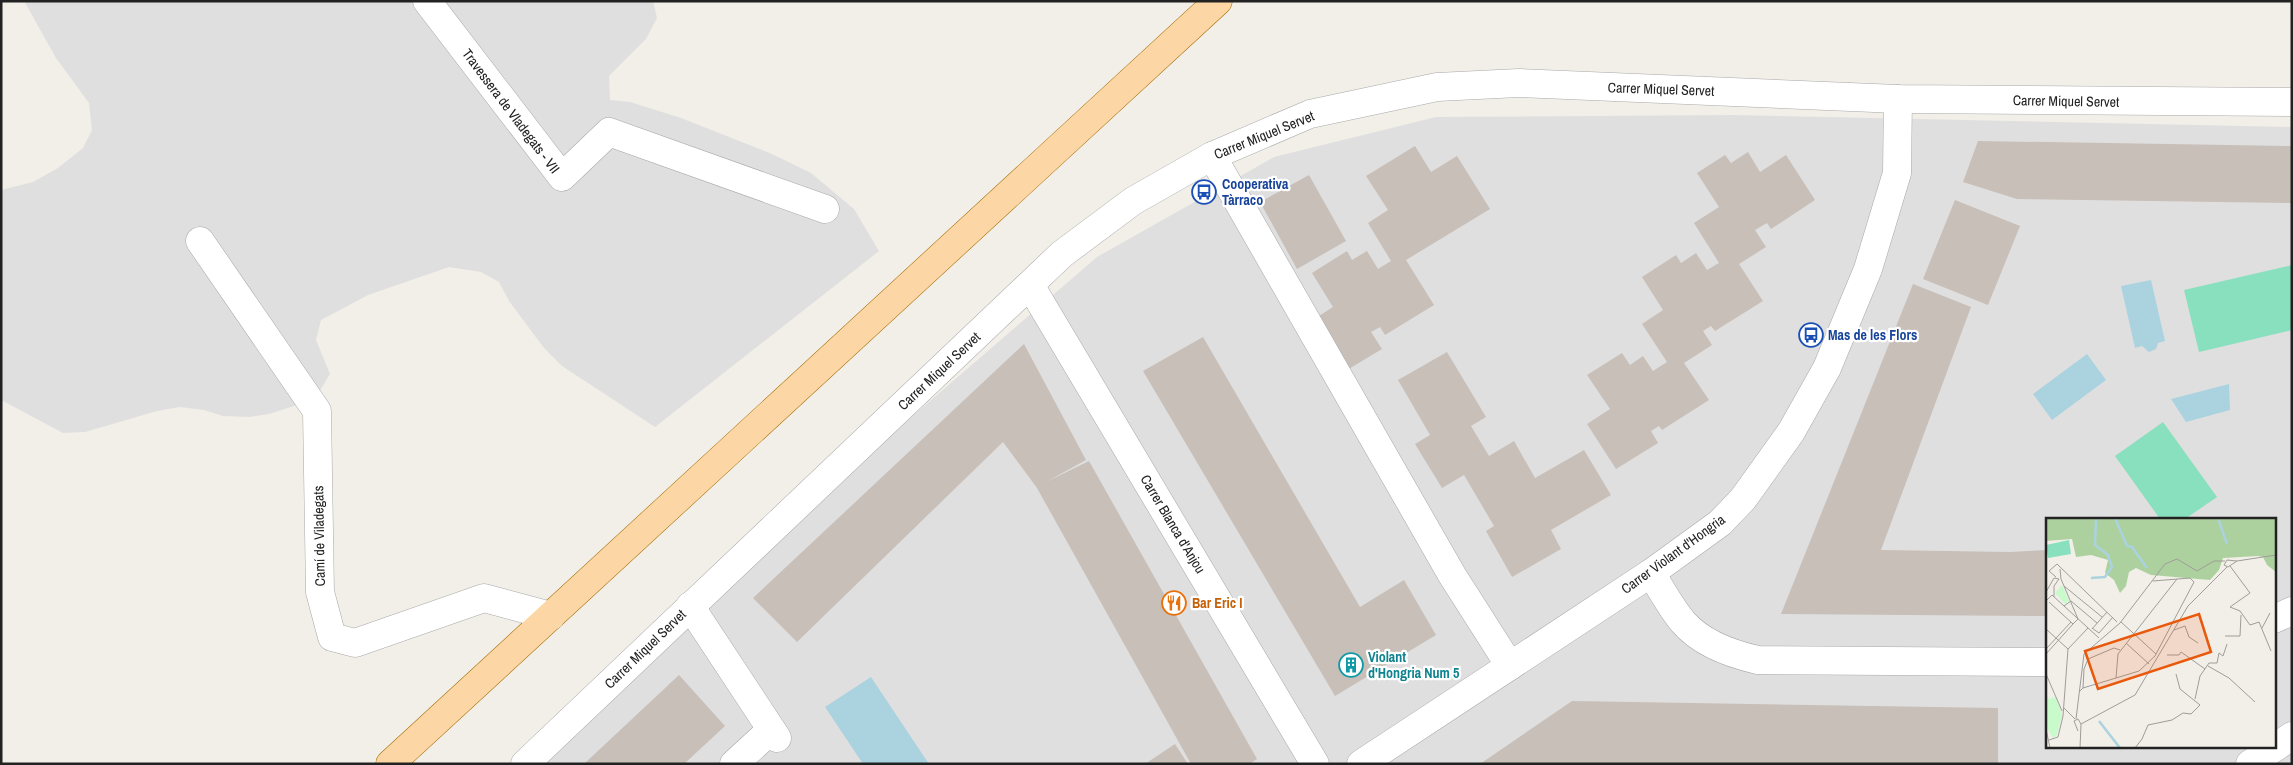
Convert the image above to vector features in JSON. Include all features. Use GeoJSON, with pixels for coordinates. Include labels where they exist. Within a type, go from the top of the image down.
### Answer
{"type":"FeatureCollection","features":[{"type":"Feature","properties":{"kind":"main road"},"geometry":{"type":"LineString","coordinates":[[390,764],[1218,1]]}},
{"type":"Feature","properties":{"kind":"street","name":"Travessera de Vladegats - VII"},"geometry":{"type":"LineString","coordinates":[[427,1],[562,177],[609,132],[825,208]]}},
{"type":"Feature","properties":{"kind":"street","name":"Carrer Miquel Servet"},"geometry":{"type":"LineString","coordinates":[[525,764],[1062,254],[1133,201],[1212,156],[1310,114],[1437,87],[1519,83],[1898,99],[2292,102]]}},
{"type":"Feature","properties":{"kind":"street","name":"Carrer Violant d'Hongria"},"geometry":{"type":"LineString","coordinates":[[1361,764],[1651,574],[1720,523],[1743,499],[1791,432],[1827,368],[1868,269],[1897,173],[1898,99]]}},
{"type":"Feature","properties":{"kind":"street"},"geometry":{"type":"LineString","coordinates":[[1212,156],[1452,575],[1510,666]]}},
{"type":"Feature","properties":{"kind":"street","name":"Camí de Viladegats"},"geometry":{"type":"LineString","coordinates":[[200,242],[317,411],[320,592],[332,637],[355,642],[484,598],[551,616]]}},
{"type":"Feature","properties":{"kind":"street","name":"Carrer Blanca d'Anjou"},"geometry":{"type":"LineString","coordinates":[[1030,285],[1315,764]]}},
{"type":"Feature","properties":{"kind":"street"},"geometry":{"type":"LineString","coordinates":[[1651,574],[1683,622],[1703,638],[1731,654],[1758,660],[2046,662]]}},
{"type":"Feature","properties":{"kind":"street"},"geometry":{"type":"LineString","coordinates":[[690,606],[774,734],[734,764]]}},
{"type":"Feature","properties":{"kind":"street"},"geometry":{"type":"LineString","coordinates":[[2276,618],[2292,611]]}},
{"type":"Feature","properties":{"kind":"street"},"geometry":{"type":"LineString","coordinates":[[2276,747],[2292,736]]}},
{"type":"Feature","properties":{"kind":"street"},"geometry":{"type":"LineString","coordinates":[[2250,764],[2274,748]]}},
{"type":"Feature","properties":{"kind":"shaded area"},"geometry":{"type":"Polygon","coordinates":[[[24,1],[653,1],[657,18],[646,39],[609,76],[610,100],[630,102],[681,118],[772,154],[811,173],[854,209],[879,251],[655,427],[562,366],[544,348],[509,301],[499,282],[481,272],[449,267],[368,295],[321,320],[316,340],[330,374],[318,394],[297,405],[269,414],[249,417],[223,416],[204,410],[180,407],[157,411],[85,432],[63,433],[1,400],[1,190],[33,182],[58,168],[83,148],[92,130],[89,103],[56,58],[24,1]]]}},
{"type":"Feature","properties":{"kind":"shaded area"},"geometry":{"type":"Polygon","coordinates":[[[1732,115],[2292,127],[2292,764],[509,764],[1097,257],[1274,157],[1436,117],[1732,115]]]}},
{"type":"Feature","properties":{"kind":"green space"},"geometry":{"type":"Polygon","coordinates":[[[2292,265],[2292,330],[2199,352],[2184,290],[2292,265]]]}},
{"type":"Feature","properties":{"kind":"green space"},"geometry":{"type":"Polygon","coordinates":[[[2163,422],[2217,497],[2186,518],[2159,518],[2115,456],[2163,422]]]}},
{"type":"Feature","properties":{"kind":"water"},"geometry":{"type":"Polygon","coordinates":[[[2151,280],[2165,341],[2158,343],[2156,349],[2149,352],[2142,346],[2135,348],[2121,286],[2151,280]]]}},
{"type":"Feature","properties":{"kind":"water"},"geometry":{"type":"Polygon","coordinates":[[[2087,354],[2106,380],[2052,420],[2033,394],[2087,354]]]}},
{"type":"Feature","properties":{"kind":"water"},"geometry":{"type":"Polygon","coordinates":[[[2229,384],[2230,410],[2186,422],[2171,399],[2229,384]]]}},
{"type":"Feature","properties":{"kind":"water"},"geometry":{"type":"Polygon","coordinates":[[[871,677],[929,764],[863,764],[825,707],[871,677]]]}},
{"type":"Feature","properties":{"kind":"building"},"geometry":{"type":"Polygon","coordinates":[[[1978,141],[2292,146],[2292,203],[2017,199],[1963,182],[1978,141]]]}},
{"type":"Feature","properties":{"kind":"building"},"geometry":{"type":"Polygon","coordinates":[[[1415,146],[1431,172],[1457,156],[1490,209],[1406,260],[1434,305],[1385,335],[1380,327],[1371,332],[1382,349],[1342,373],[1311,321],[1333,307],[1312,273],[1347,251],[1352,260],[1367,251],[1378,269],[1391,261],[1368,223],[1388,210],[1366,176],[1415,146]]]}},
{"type":"Feature","properties":{"kind":"building"},"geometry":{"type":"Polygon","coordinates":[[[1748,152],[1760,172],[1786,155],[1815,200],[1771,229],[1767,223],[1755,230],[1766,247],[1739,264],[1763,301],[1715,331],[1711,326],[1703,331],[1712,345],[1684,363],[1709,400],[1662,430],[1659,426],[1651,431],[1658,443],[1616,469],[1587,424],[1610,409],[1587,375],[1622,353],[1630,365],[1643,356],[1653,371],[1667,362],[1642,324],[1663,310],[1642,277],[1676,255],[1681,263],[1696,253],[1707,270],[1719,263],[1694,223],[1719,207],[1697,173],[1725,155],[1731,163],[1748,152]]]}},
{"type":"Feature","properties":{"kind":"building"},"geometry":{"type":"Polygon","coordinates":[[[1309,175],[1346,241],[1297,269],[1260,202],[1309,175]]]}},
{"type":"Feature","properties":{"kind":"building"},"geometry":{"type":"Polygon","coordinates":[[[1955,200],[2020,226],[1988,305],[1923,279],[1955,200]]]}},
{"type":"Feature","properties":{"kind":"building"},"geometry":{"type":"Polygon","coordinates":[[[1913,284],[1971,307],[1881,550],[2010,552],[2046,550],[2046,616],[1781,614],[1913,284]]]}},
{"type":"Feature","properties":{"kind":"building"},"geometry":{"type":"Polygon","coordinates":[[[1203,337],[1360,607],[1404,580],[1436,635],[1335,696],[1143,371],[1203,337]]]}},
{"type":"Feature","properties":{"kind":"building"},"geometry":{"type":"Polygon","coordinates":[[[1024,344],[1086,460],[1046,482],[1089,461],[1257,759],[1249,764],[1191,764],[1037,488],[1003,442],[797,642],[753,598],[1024,344]]]}},
{"type":"Feature","properties":{"kind":"building"},"geometry":{"type":"Polygon","coordinates":[[[1447,352],[1486,417],[1471,426],[1489,456],[1514,441],[1535,478],[1584,450],[1611,495],[1551,530],[1561,549],[1512,577],[1486,531],[1494,526],[1464,475],[1442,488],[1415,444],[1430,435],[1398,380],[1447,352]]]}},
{"type":"Feature","properties":{"kind":"building"},"geometry":{"type":"Polygon","coordinates":[[[679,675],[725,726],[684,764],[584,764],[679,675]]]}},
{"type":"Feature","properties":{"kind":"building"},"geometry":{"type":"Polygon","coordinates":[[[1572,701],[1998,708],[1998,764],[1480,764],[1572,701]]]}},
{"type":"Feature","properties":{"kind":"building"},"geometry":{"type":"Polygon","coordinates":[[[1175,744],[1188,764],[1145,764],[1175,744]]]}},
{"type":"Feature","properties":{"kind":"place","name":"Cooperativa Tàrraco"},"geometry":{"type":"Point","coordinates":[1204,192]}},
{"type":"Feature","properties":{"kind":"place","name":"Mas de les Flors"},"geometry":{"type":"Point","coordinates":[1811,335]}},
{"type":"Feature","properties":{"kind":"place","name":"Bar Eric I"},"geometry":{"type":"Point","coordinates":[1174,603]}},
{"type":"Feature","properties":{"kind":"place","name":"Violant d'Hongria Num 5"},"geometry":{"type":"Point","coordinates":[1351,665]}}]}
